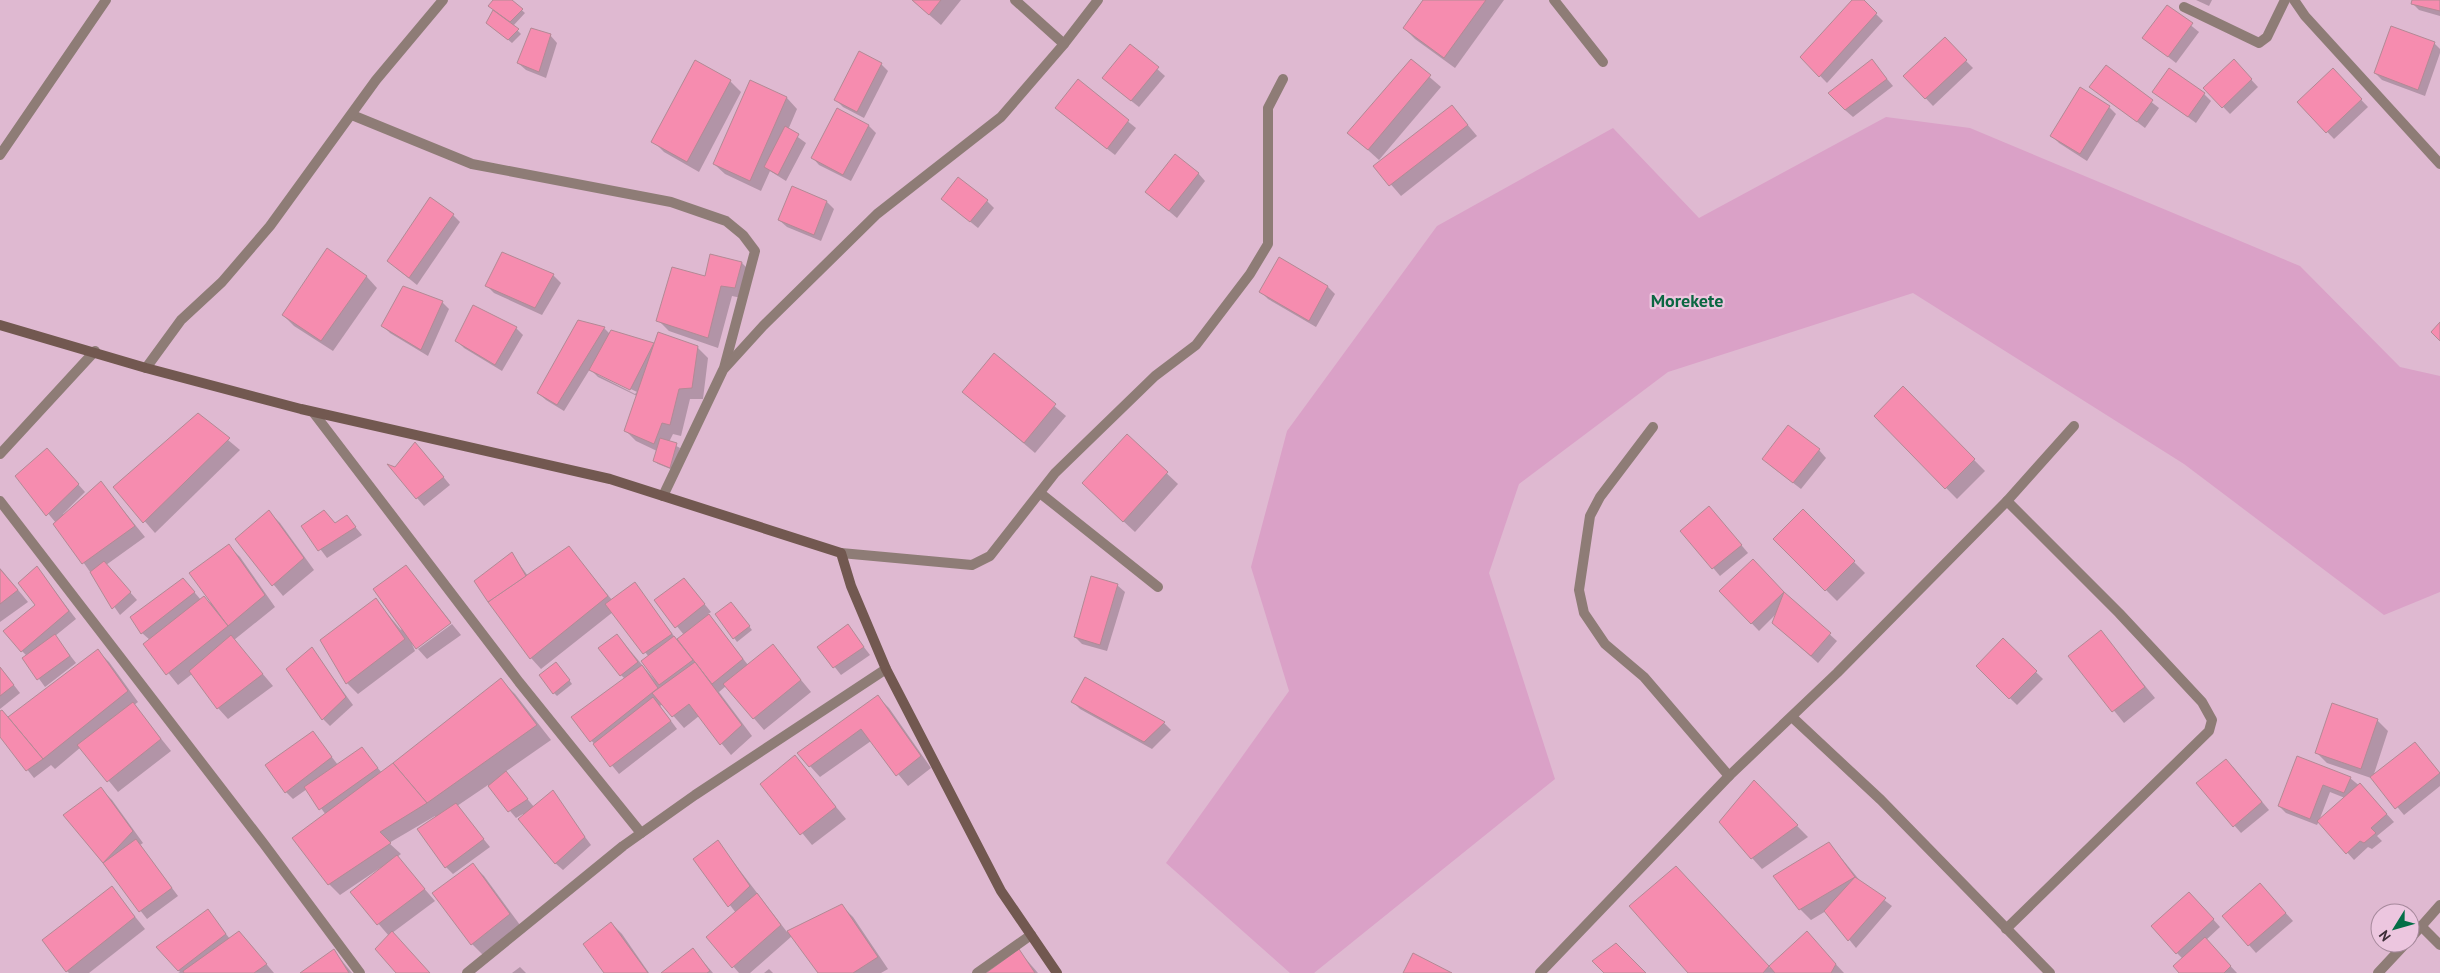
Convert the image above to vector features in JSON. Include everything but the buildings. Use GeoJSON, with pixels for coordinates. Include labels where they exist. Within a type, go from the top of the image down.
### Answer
{"type":"FeatureCollection","features":[{"type":"Feature","properties":{"kind":"street"},"geometry":{"type":"LineString","coordinates":[[0,155],[106,0]]}},
{"type":"Feature","properties":{"kind":"street"},"geometry":{"type":"LineString","coordinates":[[146,368],[181,320],[222,282],[270,226],[376,80],[443,0]]}},
{"type":"Feature","properties":{"kind":"street"},"geometry":{"type":"LineString","coordinates":[[1015,0],[1064,44]]}},
{"type":"Feature","properties":{"kind":"street"},"geometry":{"type":"LineString","coordinates":[[724,370],[763,326],[877,214],[1001,117],[1064,44],[1098,0]]}},
{"type":"Feature","properties":{"kind":"street"},"geometry":{"type":"LineString","coordinates":[[1554,0],[1603,62]]}},
{"type":"Feature","properties":{"kind":"street"},"geometry":{"type":"LineString","coordinates":[[2184,7],[2260,43],[2267,37],[2285,0]]}},
{"type":"Feature","properties":{"kind":"street"},"geometry":{"type":"LineString","coordinates":[[2294,0],[2305,16],[2440,164]]}},
{"type":"Feature","properties":{"kind":"street"},"geometry":{"type":"LineString","coordinates":[[0,325],[95,351],[146,368],[313,412],[610,479],[841,553],[972,565],[990,556],[1055,473],[1155,376],[1196,345],[1250,274],[1268,244],[1268,108],[1283,79]]}},
{"type":"Feature","properties":{"kind":"street"},"geometry":{"type":"LineString","coordinates":[[352,115],[472,164],[671,202],[726,221],[743,235],[755,251],[724,370],[663,496]]}},
{"type":"Feature","properties":{"kind":"street"},"geometry":{"type":"LineString","coordinates":[[0,454],[95,351]]}},
{"type":"Feature","properties":{"kind":"street"},"geometry":{"type":"LineString","coordinates":[[313,412],[518,682],[641,833]]}},
{"type":"Feature","properties":{"kind":"street"},"geometry":{"type":"LineString","coordinates":[[1540,973],[1729,776],[1792,717],[2007,501],[2074,426]]}},
{"type":"Feature","properties":{"kind":"street"},"geometry":{"type":"LineString","coordinates":[[1653,427],[1600,497],[1590,516],[1579,590],[1584,613],[1605,644],[1644,677],[1729,776]]}},
{"type":"Feature","properties":{"kind":"street"},"geometry":{"type":"LineString","coordinates":[[1040,493],[1158,586]]}},
{"type":"Feature","properties":{"kind":"street"},"geometry":{"type":"LineString","coordinates":[[0,501],[258,836],[360,973]]}},
{"type":"Feature","properties":{"kind":"street"},"geometry":{"type":"LineString","coordinates":[[2006,929],[2209,732],[2212,720],[2196,695],[2007,501]]}},
{"type":"Feature","properties":{"kind":"street"},"geometry":{"type":"LineString","coordinates":[[841,553],[851,586],[886,668],[1001,891],[1057,973]]}},
{"type":"Feature","properties":{"kind":"street"},"geometry":{"type":"LineString","coordinates":[[467,973],[641,833],[886,668]]}},
{"type":"Feature","properties":{"kind":"street"},"geometry":{"type":"LineString","coordinates":[[1792,717],[1881,800],[2050,973]]}},
{"type":"Feature","properties":{"kind":"street"},"geometry":{"type":"LineString","coordinates":[[2440,905],[2421,926],[2440,945]]}},
{"type":"Feature","properties":{"kind":"street"},"geometry":{"type":"LineString","coordinates":[[977,973],[1031,935]]}},
{"type":"Feature","properties":{"kind":"street"},"geometry":{"type":"LineString","coordinates":[[2378,973],[2397,953]]}},
{"type":"Feature","properties":{"kind":"shaded area"},"geometry":{"type":"Polygon","coordinates":[[[1886,117],[1970,128],[2300,266],[2400,367],[2440,376],[2440,592],[2384,615],[2184,464],[1913,293],[1668,372],[1519,484],[1489,573],[1555,779],[1314,973],[1290,973],[1166,863],[1289,691],[1251,567],[1287,431],[1437,226],[1613,128],[1699,218],[1886,117]]]}},
{"type":"Feature","properties":{"kind":"district","name":"Morekete"},"geometry":{"type":"Point","coordinates":[1687,300]}}]}
